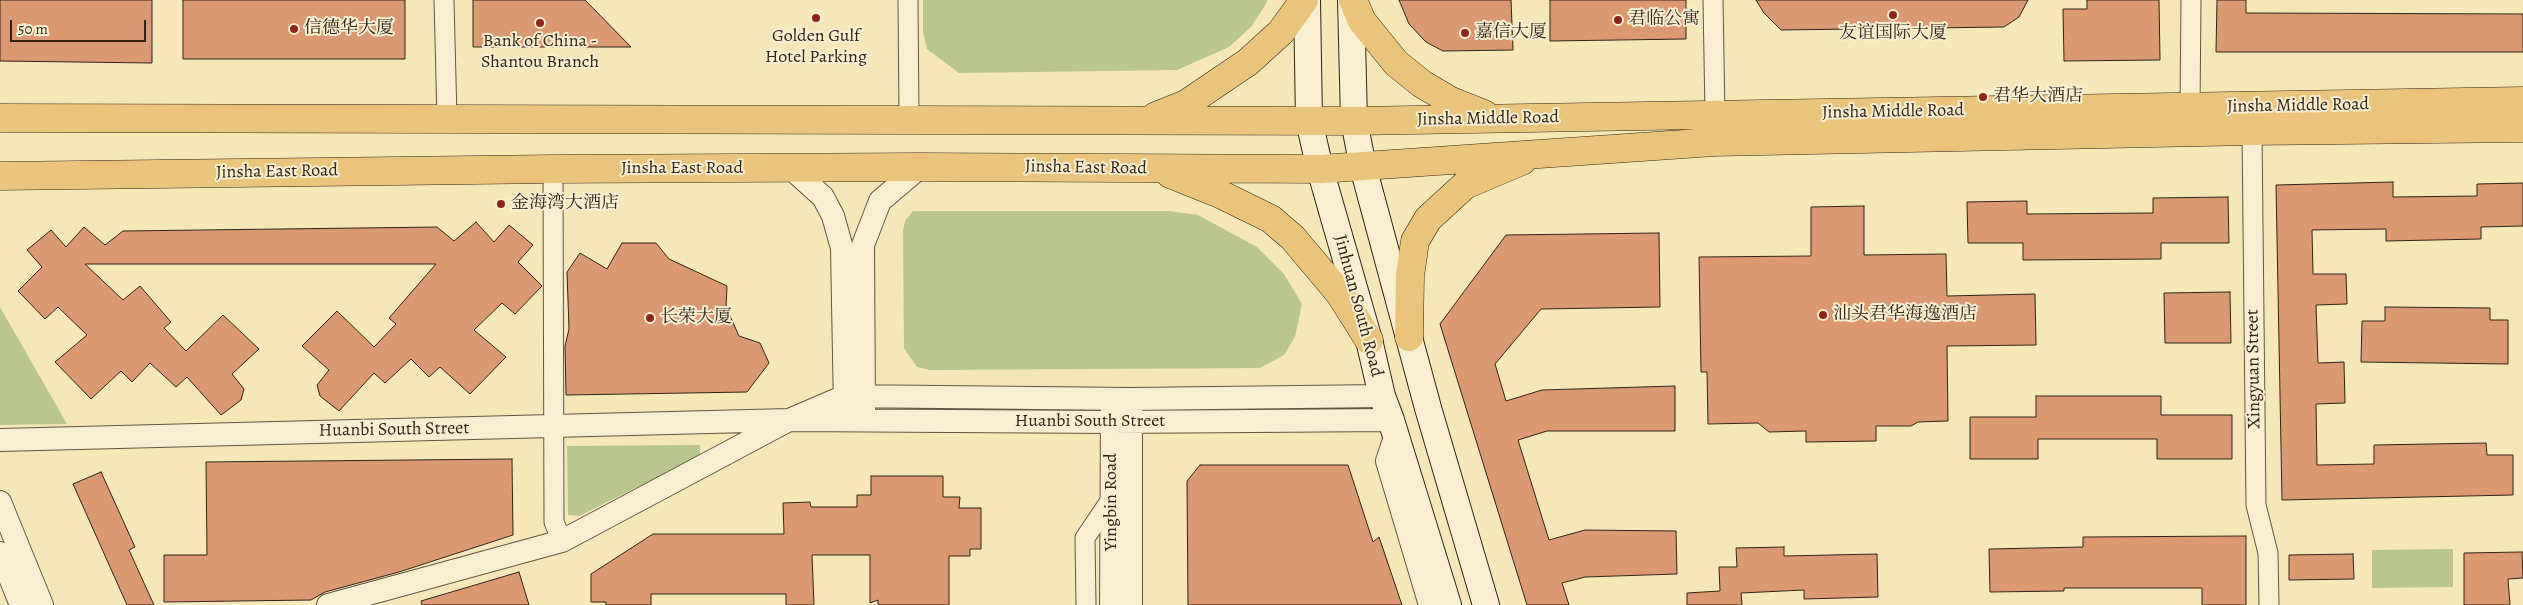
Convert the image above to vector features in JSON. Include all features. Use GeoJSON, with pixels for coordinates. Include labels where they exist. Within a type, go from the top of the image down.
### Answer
{"type":"FeatureCollection","features":[{"type":"Feature","properties":{"kind":"main road"},"geometry":{"type":"LineString","coordinates":[[1144,121],[1186,104],[1248,62],[1280,32],[1305,0]]}},
{"type":"Feature","properties":{"kind":"main road","name":"Jinhuan South Road"},"geometry":{"type":"LineString","coordinates":[[1305,0],[1309,121],[1320,169],[1390,417],[1448,605]]}},
{"type":"Feature","properties":{"kind":"main road"},"geometry":{"type":"LineString","coordinates":[[1352,0],[1362,21],[1373,36],[1396,63],[1415,79],[1451,101],[1497,119]]}},
{"type":"Feature","properties":{"kind":"main road"},"geometry":{"type":"LineString","coordinates":[[1352,0],[1354,121],[1363,167],[1409,337],[1486,605]]}},
{"type":"Feature","properties":{"kind":"main road","name":"Jinsha Middle Road"},"geometry":{"type":"LineString","coordinates":[[1354,121],[2523,101]]}},
{"type":"Feature","properties":{"kind":"main road"},"geometry":{"type":"LineString","coordinates":[[0,118],[1354,121]]}},
{"type":"Feature","properties":{"kind":"main road","name":"Jinsha Middle Road"},"geometry":{"type":"LineString","coordinates":[[1363,167],[1400,162],[1714,142],[2252,131],[2523,128]]}},
{"type":"Feature","properties":{"kind":"main road"},"geometry":{"type":"LineString","coordinates":[[1409,337],[1410,276],[1415,242],[1428,219],[1465,186],[1537,154]]}},
{"type":"Feature","properties":{"kind":"main road","name":"Jinsha East Road"},"geometry":{"type":"LineString","coordinates":[[0,176],[553,168],[1320,169],[1363,167]]}},
{"type":"Feature","properties":{"kind":"main road"},"geometry":{"type":"LineString","coordinates":[[1157,169],[1220,194],[1271,219],[1293,238],[1340,294],[1369,340]]}},
{"type":"Feature","properties":{"kind":"street"},"geometry":{"type":"LineString","coordinates":[[444,0],[447,119]]}},
{"type":"Feature","properties":{"kind":"street"},"geometry":{"type":"LineString","coordinates":[[908,0],[909,120]]}},
{"type":"Feature","properties":{"kind":"street"},"geometry":{"type":"LineString","coordinates":[[1713,0],[1715,114]]}},
{"type":"Feature","properties":{"kind":"street"},"geometry":{"type":"LineString","coordinates":[[2190,0],[2190,108]]}},
{"type":"Feature","properties":{"kind":"street","name":"Xingyuan Street"},"geometry":{"type":"LineString","coordinates":[[2252,131],[2256,505],[2268,553],[2269,605]]}},
{"type":"Feature","properties":{"kind":"street"},"geometry":{"type":"LineString","coordinates":[[854,420],[863,245],[880,201],[920,167]]}},
{"type":"Feature","properties":{"kind":"street"},"geometry":{"type":"LineString","coordinates":[[553,168],[554,522],[562,540]]}},
{"type":"Feature","properties":{"kind":"street"},"geometry":{"type":"LineString","coordinates":[[792,169],[823,197],[833,216],[842,248],[854,396]]}},
{"type":"Feature","properties":{"kind":"street","name":"Huanbi South Street"},"geometry":{"type":"LineString","coordinates":[[789,420],[854,396],[1122,399],[1390,417]]}},
{"type":"Feature","properties":{"kind":"street","name":"Yingbin Road"},"geometry":{"type":"LineString","coordinates":[[1122,399],[1131,605]]}},
{"type":"Feature","properties":{"kind":"street"},"geometry":{"type":"LineString","coordinates":[[1390,417],[1387,461],[1430,605]]}},
{"type":"Feature","properties":{"kind":"street","name":"Huanbi South Street"},"geometry":{"type":"LineString","coordinates":[[0,440],[789,420],[1122,422],[1390,417]]}},
{"type":"Feature","properties":{"kind":"street"},"geometry":{"type":"LineString","coordinates":[[328,605],[562,540],[789,420]]}},
{"type":"Feature","properties":{"kind":"street","name":"Yingbin Road"},"geometry":{"type":"LineString","coordinates":[[1112,605],[1112,498],[1122,422]]}},
{"type":"Feature","properties":{"kind":"street"},"geometry":{"type":"LineString","coordinates":[[1086,605],[1085,538],[1112,498]]}},
{"type":"Feature","properties":{"kind":"street"},"geometry":{"type":"LineString","coordinates":[[0,502],[42,605]]}},
{"type":"Feature","properties":{"kind":"street"},"geometry":{"type":"LineString","coordinates":[[0,553],[21,605]]}},
{"type":"Feature","properties":{"kind":"green space"},"geometry":{"type":"Polygon","coordinates":[[[923,0],[1267,0],[1267,2],[1251,27],[1229,47],[1177,70],[959,73],[927,49],[923,32],[923,0]]]}},
{"type":"Feature","properties":{"kind":"green space"},"geometry":{"type":"Polygon","coordinates":[[[913,211],[1169,211],[1198,215],[1257,247],[1284,274],[1302,304],[1295,337],[1284,355],[1260,368],[930,370],[917,367],[904,348],[903,231],[905,221],[913,211]]]}},
{"type":"Feature","properties":{"kind":"green space"},"geometry":{"type":"Polygon","coordinates":[[[0,307],[67,424],[0,425],[0,307]]]}},
{"type":"Feature","properties":{"kind":"green space"},"geometry":{"type":"Polygon","coordinates":[[[700,445],[700,456],[579,516],[568,515],[567,446],[700,445]]]}},
{"type":"Feature","properties":{"kind":"green space"},"geometry":{"type":"Polygon","coordinates":[[[2453,549],[2453,587],[2372,588],[2372,550],[2453,549]]]}},
{"type":"Feature","properties":{"kind":"building"},"geometry":{"type":"Polygon","coordinates":[[[0,0],[152,0],[152,63],[0,61],[0,0]]]}},
{"type":"Feature","properties":{"kind":"building","name":"信德华大厦"},"geometry":{"type":"Polygon","coordinates":[[[183,0],[405,0],[405,59],[183,59],[183,0]]]}},
{"type":"Feature","properties":{"kind":"building","name":"Bank of China - Shantou Branch"},"geometry":{"type":"Polygon","coordinates":[[[473,0],[585,0],[631,47],[473,47],[473,0]]]}},
{"type":"Feature","properties":{"kind":"building","name":"嘉信大厦"},"geometry":{"type":"Polygon","coordinates":[[[1399,0],[1511,0],[1513,50],[1443,51],[1426,42],[1409,24],[1399,0]]]}},
{"type":"Feature","properties":{"kind":"building","name":"君临公寓"},"geometry":{"type":"Polygon","coordinates":[[[1550,0],[1686,0],[1686,39],[1550,41],[1550,0]]]}},
{"type":"Feature","properties":{"kind":"building","name":"友谊国际大厦"},"geometry":{"type":"Polygon","coordinates":[[[1756,0],[2028,0],[2019,17],[2004,27],[1781,30],[1764,13],[1756,0]]]}},
{"type":"Feature","properties":{"kind":"building"},"geometry":{"type":"Polygon","coordinates":[[[2087,0],[2159,0],[2160,60],[2064,61],[2063,9],[2087,9],[2087,0]]]}},
{"type":"Feature","properties":{"kind":"building"},"geometry":{"type":"Polygon","coordinates":[[[2217,0],[2246,0],[2246,13],[2523,14],[2523,52],[2216,52],[2217,0]]]}},
{"type":"Feature","properties":{"kind":"building"},"geometry":{"type":"Polygon","coordinates":[[[2393,182],[2393,197],[2477,196],[2477,184],[2523,183],[2523,226],[2481,227],[2481,239],[2386,241],[2386,229],[2312,230],[2313,274],[2346,274],[2347,304],[2316,305],[2318,363],[2344,362],[2345,403],[2316,404],[2317,465],[2374,464],[2374,445],[2486,443],[2487,455],[2513,455],[2513,495],[2282,500],[2276,185],[2393,182]]]}},
{"type":"Feature","properties":{"kind":"building"},"geometry":{"type":"Polygon","coordinates":[[[2228,197],[2229,243],[2161,243],[2161,259],[2023,260],[2023,243],[1968,243],[1967,202],[2027,201],[2027,214],[2153,213],[2153,198],[2228,197]]]}},
{"type":"Feature","properties":{"kind":"building","name":"汕头君华海逸酒店"},"geometry":{"type":"Polygon","coordinates":[[[1864,206],[1864,255],[1946,254],[1947,296],[2035,294],[2036,345],[1947,346],[1948,421],[1918,422],[1911,426],[1876,426],[1876,441],[1806,442],[1806,431],[1769,432],[1758,423],[1708,424],[1707,372],[1701,372],[1699,257],[1811,256],[1811,207],[1864,206]]]}},
{"type":"Feature","properties":{"kind":"building"},"geometry":{"type":"Polygon","coordinates":[[[476,222],[494,242],[509,225],[533,245],[518,262],[542,286],[515,314],[502,303],[474,330],[506,357],[470,394],[440,367],[429,377],[411,359],[385,383],[374,373],[339,411],[320,396],[317,385],[329,370],[302,346],[337,311],[374,347],[396,324],[389,318],[436,264],[85,264],[123,300],[140,286],[171,322],[164,328],[186,351],[223,315],[259,349],[232,374],[244,389],[241,400],[221,415],[187,377],[176,387],[150,363],[132,382],[121,371],[91,399],[55,362],[87,335],[58,307],[45,319],[18,291],[42,267],[27,250],[51,230],[66,247],[84,227],[105,245],[123,231],[437,227],[454,241],[476,222]]]}},
{"type":"Feature","properties":{"kind":"building"},"geometry":{"type":"Polygon","coordinates":[[[1659,233],[1660,307],[1541,309],[1495,364],[1506,401],[1542,390],[1675,386],[1675,431],[1547,431],[1518,440],[1549,540],[1585,530],[1676,531],[1677,574],[1585,577],[1562,583],[1569,605],[1527,605],[1440,324],[1506,235],[1659,233]]]}},
{"type":"Feature","properties":{"kind":"building","name":"长荣大厦"},"geometry":{"type":"Polygon","coordinates":[[[622,243],[656,243],[669,259],[727,286],[726,307],[739,336],[760,343],[769,363],[747,392],[566,395],[565,346],[569,329],[567,272],[580,253],[607,269],[622,243]]]}},
{"type":"Feature","properties":{"kind":"building"},"geometry":{"type":"Polygon","coordinates":[[[2230,292],[2231,343],[2165,343],[2164,293],[2230,292]]]}},
{"type":"Feature","properties":{"kind":"building"},"geometry":{"type":"Polygon","coordinates":[[[2385,307],[2490,308],[2490,320],[2508,320],[2508,364],[2361,362],[2362,321],[2385,321],[2385,307]]]}},
{"type":"Feature","properties":{"kind":"building"},"geometry":{"type":"Polygon","coordinates":[[[2036,396],[2161,396],[2161,415],[2232,415],[2232,459],[2157,459],[2157,439],[2038,439],[2038,459],[1970,459],[1970,417],[2036,417],[2036,396]]]}},
{"type":"Feature","properties":{"kind":"building"},"geometry":{"type":"Polygon","coordinates":[[[512,459],[513,535],[399,572],[325,592],[311,600],[164,602],[164,555],[207,555],[206,462],[512,459]]]}},
{"type":"Feature","properties":{"kind":"building"},"geometry":{"type":"Polygon","coordinates":[[[1200,465],[1348,465],[1373,542],[1379,537],[1402,605],[1188,605],[1187,481],[1200,465]]]}},
{"type":"Feature","properties":{"kind":"building"},"geometry":{"type":"Polygon","coordinates":[[[101,472],[135,547],[129,550],[154,605],[127,605],[73,484],[101,472]]]}},
{"type":"Feature","properties":{"kind":"building"},"geometry":{"type":"Polygon","coordinates":[[[871,476],[943,476],[943,497],[960,497],[959,508],[981,508],[981,549],[970,549],[970,556],[949,556],[949,605],[878,605],[878,600],[870,603],[870,555],[812,555],[814,605],[786,605],[786,594],[651,594],[651,605],[606,605],[606,602],[591,602],[591,574],[653,534],[784,534],[783,503],[810,502],[811,507],[857,507],[857,495],[871,495],[871,476]]]}},
{"type":"Feature","properties":{"kind":"building"},"geometry":{"type":"Polygon","coordinates":[[[2246,536],[2246,605],[2202,605],[2202,588],[2064,588],[2064,591],[1990,592],[1989,549],[2083,547],[2083,537],[2246,536]]]}},
{"type":"Feature","properties":{"kind":"building"},"geometry":{"type":"Polygon","coordinates":[[[1784,547],[1784,556],[1877,554],[1878,597],[1804,599],[1804,590],[1741,593],[1742,605],[1687,605],[1687,593],[1720,591],[1719,567],[1737,567],[1736,548],[1784,547]]]}},
{"type":"Feature","properties":{"kind":"building"},"geometry":{"type":"Polygon","coordinates":[[[2522,552],[2523,578],[2508,579],[2510,605],[2464,605],[2464,553],[2522,552]]]}},
{"type":"Feature","properties":{"kind":"building"},"geometry":{"type":"Polygon","coordinates":[[[2353,554],[2354,579],[2289,580],[2289,555],[2353,554]]]}},
{"type":"Feature","properties":{"kind":"building"},"geometry":{"type":"Polygon","coordinates":[[[519,572],[529,605],[422,605],[421,601],[519,572]]]}},
{"type":"Feature","properties":{"kind":"place","name":"友谊国际大厦"},"geometry":{"type":"Point","coordinates":[1893,15]}},
{"type":"Feature","properties":{"kind":"place","name":"Golden Gulf Hotel Parking"},"geometry":{"type":"Point","coordinates":[816,18]}},
{"type":"Feature","properties":{"kind":"place","name":"君临公寓"},"geometry":{"type":"Point","coordinates":[1618,20]}},
{"type":"Feature","properties":{"kind":"place","name":"Bank of China - Shantou Branch"},"geometry":{"type":"Point","coordinates":[540,23]}},
{"type":"Feature","properties":{"kind":"place","name":"信德华大厦"},"geometry":{"type":"Point","coordinates":[294,29]}},
{"type":"Feature","properties":{"kind":"place","name":"嘉信大厦"},"geometry":{"type":"Point","coordinates":[1465,33]}},
{"type":"Feature","properties":{"kind":"place","name":"君华大酒店"},"geometry":{"type":"Point","coordinates":[1983,97]}},
{"type":"Feature","properties":{"kind":"place","name":"金海湾大酒店"},"geometry":{"type":"Point","coordinates":[501,204]}},
{"type":"Feature","properties":{"kind":"place","name":"汕头君华海逸酒店"},"geometry":{"type":"Point","coordinates":[1823,315]}},
{"type":"Feature","properties":{"kind":"place","name":"长荣大厦"},"geometry":{"type":"Point","coordinates":[650,318]}}]}
